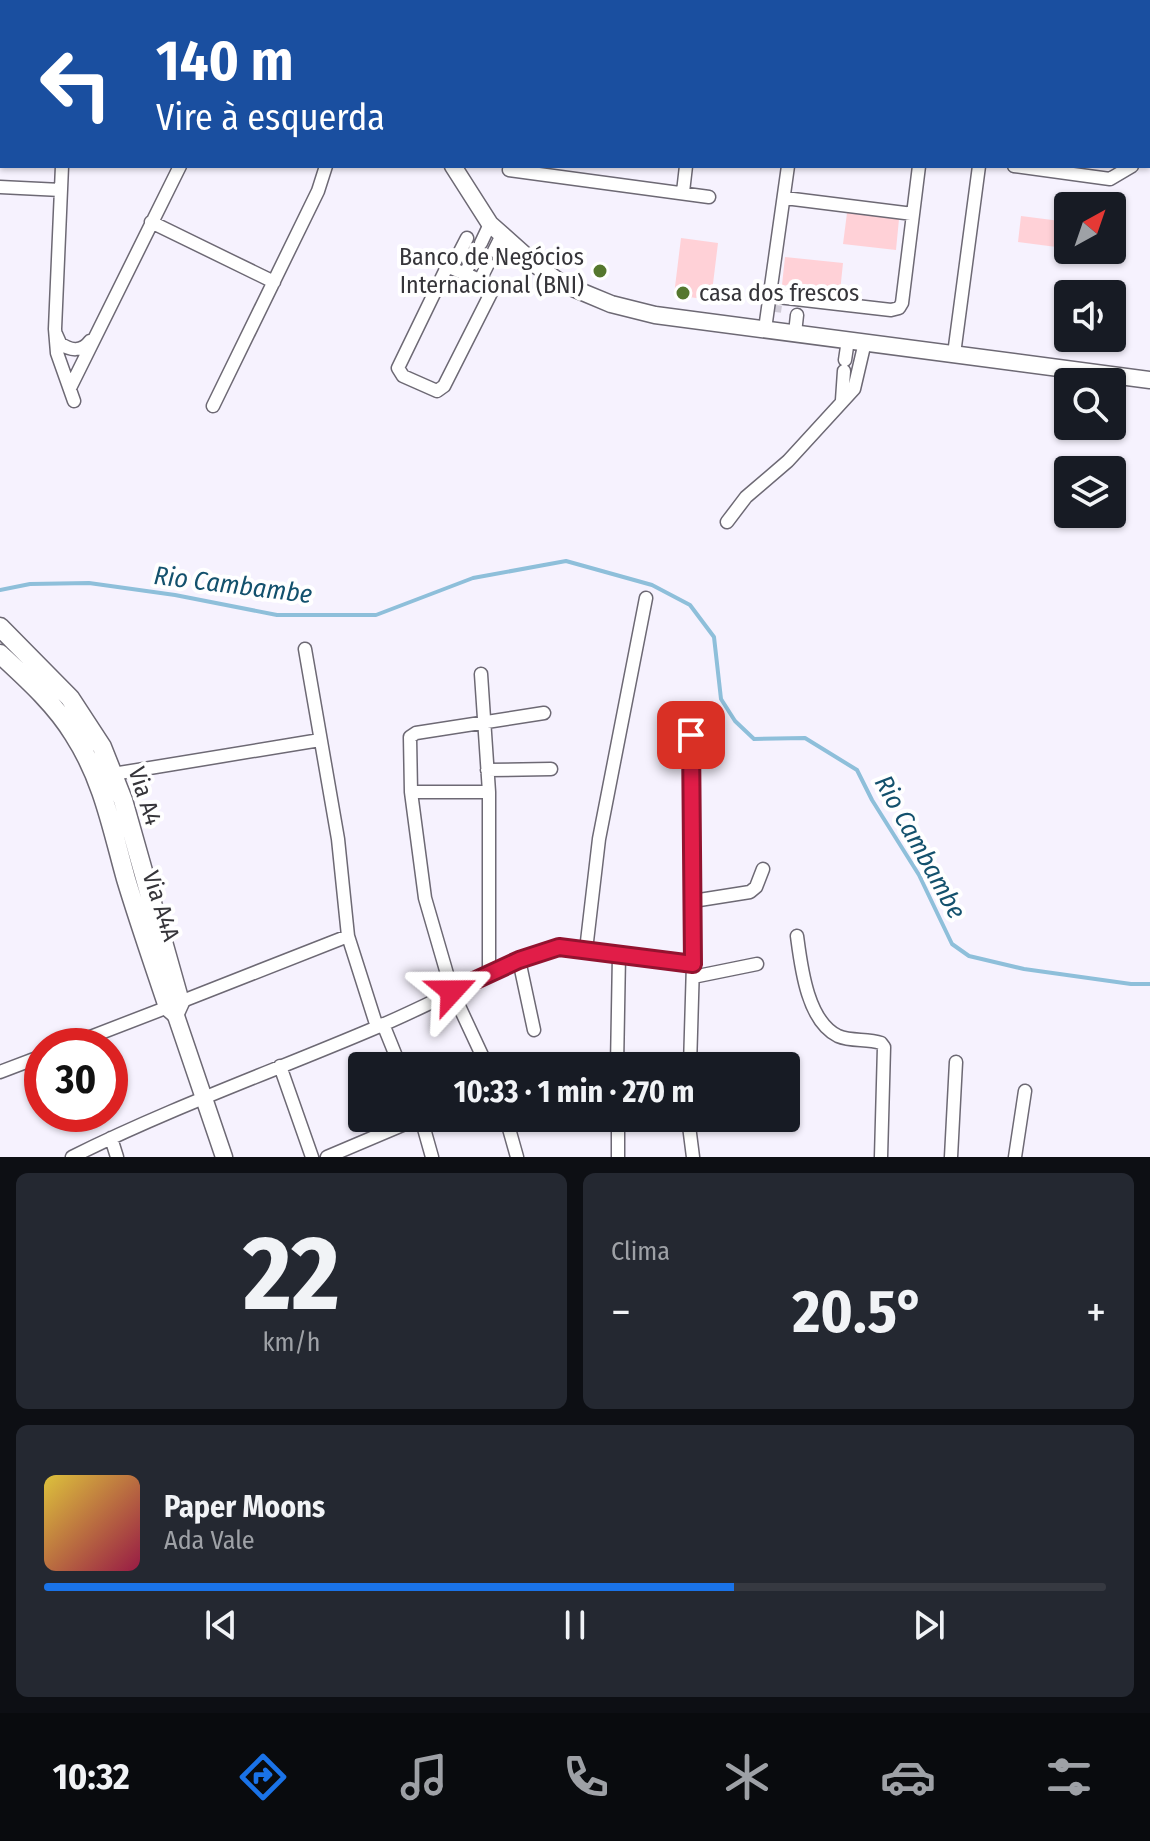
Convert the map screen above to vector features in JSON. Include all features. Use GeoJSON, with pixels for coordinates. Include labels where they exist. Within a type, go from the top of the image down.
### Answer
{"type":"FeatureCollection","features":[{"type":"Feature","properties":{"kind":"main road","name":"Via A4"},"geometry":{"type":"LineString","coordinates":[[0,627],[28,668],[70,698],[102,747],[113,774],[174,1007]]}},
{"type":"Feature","properties":{"kind":"main road","name":"Via A4A"},"geometry":{"type":"LineString","coordinates":[[0,654],[28,668],[93,768],[107,806],[126,880],[174,1007]]}},
{"type":"Feature","properties":{"kind":"street"},"geometry":{"type":"LineString","coordinates":[[62,168],[55,329],[57,353],[74,401]]}},
{"type":"Feature","properties":{"kind":"street"},"geometry":{"type":"LineString","coordinates":[[70,388],[92,338],[179,168]]}},
{"type":"Feature","properties":{"kind":"street"},"geometry":{"type":"LineString","coordinates":[[213,406],[324,178],[326,168]]}},
{"type":"Feature","properties":{"kind":"street"},"geometry":{"type":"LineString","coordinates":[[454,168],[495,237],[561,283],[611,304],[655,315],[1150,380]]}},
{"type":"Feature","properties":{"kind":"street"},"geometry":{"type":"LineString","coordinates":[[510,168],[596,173],[709,197]]}},
{"type":"Feature","properties":{"kind":"street"},"geometry":{"type":"LineString","coordinates":[[683,192],[686,168]]}},
{"type":"Feature","properties":{"kind":"street"},"geometry":{"type":"LineString","coordinates":[[769,330],[788,168]]}},
{"type":"Feature","properties":{"kind":"street"},"geometry":{"type":"LineString","coordinates":[[774,303],[798,308],[899,308],[919,168]]}},
{"type":"Feature","properties":{"kind":"street"},"geometry":{"type":"LineString","coordinates":[[954,354],[979,168]]}},
{"type":"Feature","properties":{"kind":"street"},"geometry":{"type":"LineString","coordinates":[[1029,168],[1110,179],[1129,168]]}},
{"type":"Feature","properties":{"kind":"street"},"geometry":{"type":"LineString","coordinates":[[0,187],[61,190]]}},
{"type":"Feature","properties":{"kind":"street"},"geometry":{"type":"LineString","coordinates":[[785,198],[913,214]]}},
{"type":"Feature","properties":{"kind":"street"},"geometry":{"type":"LineString","coordinates":[[151,222],[274,282]]}},
{"type":"Feature","properties":{"kind":"street"},"geometry":{"type":"LineString","coordinates":[[481,243],[495,237]]}},
{"type":"Feature","properties":{"kind":"street"},"geometry":{"type":"LineString","coordinates":[[452,267],[489,284],[491,293],[443,388],[437,391],[403,376],[398,368],[445,271],[452,267],[467,238]]}},
{"type":"Feature","properties":{"kind":"street"},"geometry":{"type":"LineString","coordinates":[[465,273],[473,258]]}},
{"type":"Feature","properties":{"kind":"street"},"geometry":{"type":"LineString","coordinates":[[480,280],[488,264]]}},
{"type":"Feature","properties":{"kind":"street"},"geometry":{"type":"LineString","coordinates":[[795,333],[798,308]]}},
{"type":"Feature","properties":{"kind":"street"},"geometry":{"type":"LineString","coordinates":[[55,329],[65,348],[82,348],[92,338]]}},
{"type":"Feature","properties":{"kind":"street"},"geometry":{"type":"LineString","coordinates":[[842,400],[848,340]]}},
{"type":"Feature","properties":{"kind":"street"},"geometry":{"type":"LineString","coordinates":[[727,522],[746,497],[788,461],[854,389],[865,342]]}},
{"type":"Feature","properties":{"kind":"street"},"geometry":{"type":"LineString","coordinates":[[586,950],[599,839],[646,598]]}},
{"type":"Feature","properties":{"kind":"street"},"geometry":{"type":"LineString","coordinates":[[305,649],[338,839],[348,936],[380,1026],[393,1052]]}},
{"type":"Feature","properties":{"kind":"street"},"geometry":{"type":"LineString","coordinates":[[481,674],[489,792],[489,974]]}},
{"type":"Feature","properties":{"kind":"street"},"geometry":{"type":"LineString","coordinates":[[480,1052],[452,991],[425,898],[411,792],[410,737],[416,733],[544,713]]}},
{"type":"Feature","properties":{"kind":"street"},"geometry":{"type":"LineString","coordinates":[[690,1052],[693,970],[691,735]]}},
{"type":"Feature","properties":{"kind":"street"},"geometry":{"type":"LineString","coordinates":[[113,774],[320,740]]}},
{"type":"Feature","properties":{"kind":"street"},"geometry":{"type":"LineString","coordinates":[[487,770],[551,769]]}},
{"type":"Feature","properties":{"kind":"street"},"geometry":{"type":"LineString","coordinates":[[411,792],[489,792]]}},
{"type":"Feature","properties":{"kind":"street"},"geometry":{"type":"LineString","coordinates":[[693,901],[750,892],[756,887],[763,869]]}},
{"type":"Feature","properties":{"kind":"street"},"geometry":{"type":"LineString","coordinates":[[116,1028],[348,936]]}},
{"type":"Feature","properties":{"kind":"street"},"geometry":{"type":"LineString","coordinates":[[797,936],[803,980],[824,1024],[837,1035],[853,1040],[875,1040],[884,1047],[881,1157]]}},
{"type":"Feature","properties":{"kind":"street"},"geometry":{"type":"LineString","coordinates":[[72,1157],[380,1026],[519,960],[559,947],[693,970],[757,964]]}},
{"type":"Feature","properties":{"kind":"street"},"geometry":{"type":"LineString","coordinates":[[617,1052],[619,955]]}},
{"type":"Feature","properties":{"kind":"street"},"geometry":{"type":"LineString","coordinates":[[519,960],[534,1030]]}},
{"type":"Feature","properties":{"kind":"street"},"geometry":{"type":"LineString","coordinates":[[174,1007],[224,1157]]}},
{"type":"Feature","properties":{"kind":"street"},"geometry":{"type":"LineString","coordinates":[[951,1157],[956,1062]]}},
{"type":"Feature","properties":{"kind":"street"},"geometry":{"type":"LineString","coordinates":[[0,1072],[24,1063]]}},
{"type":"Feature","properties":{"kind":"street"},"geometry":{"type":"LineString","coordinates":[[280,1066],[312,1157]]}},
{"type":"Feature","properties":{"kind":"street"},"geometry":{"type":"LineString","coordinates":[[1015,1157],[1025,1091]]}},
{"type":"Feature","properties":{"kind":"street"},"geometry":{"type":"LineString","coordinates":[[327,1157],[387,1132]]}},
{"type":"Feature","properties":{"kind":"street"},"geometry":{"type":"LineString","coordinates":[[424,1132],[432,1157]]}},
{"type":"Feature","properties":{"kind":"street"},"geometry":{"type":"LineString","coordinates":[[510,1132],[517,1157]]}},
{"type":"Feature","properties":{"kind":"street"},"geometry":{"type":"LineString","coordinates":[[618,1132],[618,1157]]}},
{"type":"Feature","properties":{"kind":"street"},"geometry":{"type":"LineString","coordinates":[[690,1132],[693,1157]]}},
{"type":"Feature","properties":{"kind":"street"},"geometry":{"type":"LineString","coordinates":[[111,1138],[117,1157]]}},
{"type":"Feature","properties":{"kind":"shaded area"},"geometry":{"type":"Polygon","coordinates":[[[847,213],[899,219],[896,250],[843,244],[847,213]]]}},
{"type":"Feature","properties":{"kind":"shaded area"},"geometry":{"type":"Polygon","coordinates":[[[1021,216],[1054,220],[1054,247],[1018,242],[1021,216]]]}},
{"type":"Feature","properties":{"kind":"shaded area"},"geometry":{"type":"Polygon","coordinates":[[[681,238],[718,243],[711,300],[674,295],[681,238]]]}},
{"type":"Feature","properties":{"kind":"shaded area"},"geometry":{"type":"Polygon","coordinates":[[[785,257],[843,263],[840,292],[782,285],[785,257]]]}},
{"type":"Feature","properties":{"kind":"waterway","name":"Rio Cambambe"},"geometry":{"type":"LineString","coordinates":[[0,590],[30,584],[89,583],[175,595],[277,615],[376,615],[473,578],[566,561],[652,585],[690,605],[714,637],[721,699],[735,721],[754,739],[805,738],[857,770],[919,875],[952,944],[969,956],[1024,969],[1150,984]]}},
{"type":"Feature","properties":{"kind":"tunnel"},"geometry":{"type":"LineString","coordinates":[[775,312],[776,305]]}},
{"type":"Feature","properties":{"kind":"place","name":"Banco de Negócios Internacional (BNI)"},"geometry":{"type":"Point","coordinates":[600,271]}},
{"type":"Feature","properties":{"kind":"place","name":"casa dos frescos"},"geometry":{"type":"Point","coordinates":[683,293]}},
{"type":"Feature","properties":{"kind":"route"},"geometry":{"type":"LineString","coordinates":[[452,991],[519,960],[559,947],[693,964],[691,735]]}}]}
